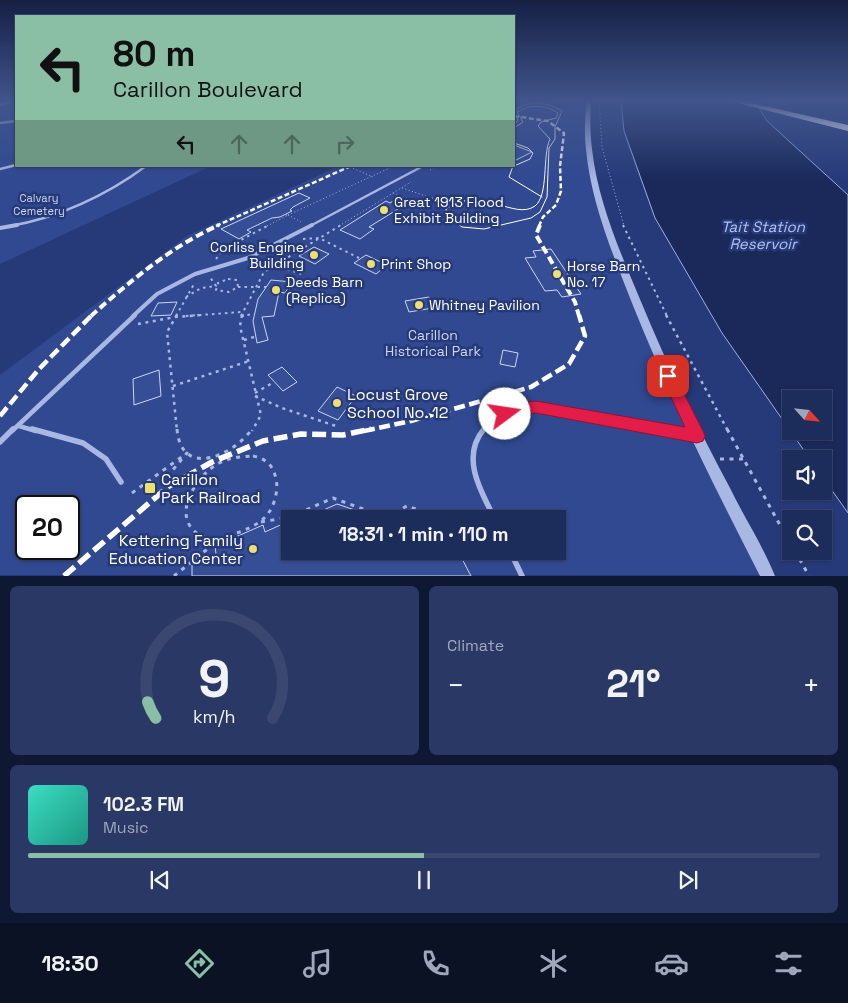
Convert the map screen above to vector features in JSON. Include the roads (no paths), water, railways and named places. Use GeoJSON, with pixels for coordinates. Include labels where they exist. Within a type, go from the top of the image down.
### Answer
{"type":"FeatureCollection","features":[{"type":"Feature","properties":{"kind":"street"},"geometry":{"type":"LineString","coordinates":[[586,127],[590,164],[600,204],[660,361],[768,576]]}},
{"type":"Feature","properties":{"kind":"lane"},"geometry":{"type":"LineString","coordinates":[[0,170],[15,165]]}},
{"type":"Feature","properties":{"kind":"lane"},"geometry":{"type":"LineString","coordinates":[[0,228],[30,222],[63,210],[126,180],[145,167]]}},
{"type":"Feature","properties":{"kind":"lane"},"geometry":{"type":"LineString","coordinates":[[0,442],[158,294],[206,270],[248,258],[265,250],[421,167]]}},
{"type":"Feature","properties":{"kind":"lane"},"geometry":{"type":"LineString","coordinates":[[491,510],[474,469],[474,450],[483,428],[495,418],[514,409],[536,407],[697,436]]}},
{"type":"Feature","properties":{"kind":"lane"},"geometry":{"type":"LineString","coordinates":[[18,425],[83,443],[106,459],[121,482]]}},
{"type":"Feature","properties":{"kind":"lane"},"geometry":{"type":"LineString","coordinates":[[514,560],[522,576]]}},
{"type":"Feature","properties":{"kind":"water","name":"Tait Station Reservoir"},"geometry":{"type":"Polygon","coordinates":[[[624,127],[773,127],[848,195],[848,513],[832,490],[832,450],[804,450],[797,440],[832,440],[832,390],[782,390],[782,419],[722,333],[655,218],[624,127]]]}},
{"type":"Feature","properties":{"kind":"tram line"},"geometry":{"type":"LineString","coordinates":[[539,127],[550,139],[541,196]]}},
{"type":"Feature","properties":{"kind":"tram line"},"geometry":{"type":"LineString","coordinates":[[541,196],[535,206],[527,209],[517,209],[484,201],[459,202],[446,209],[446,215],[462,227],[484,229],[531,218],[540,212],[547,197],[549,148],[555,139],[555,127]]}},
{"type":"Feature","properties":{"kind":"tram line"},"geometry":{"type":"LineString","coordinates":[[515,143],[528,148],[533,153],[530,159],[515,166]]}},
{"type":"Feature","properties":{"kind":"tram line"},"geometry":{"type":"LineString","coordinates":[[513,167],[509,177],[541,196]]}},
{"type":"Feature","properties":{"kind":"railway"},"geometry":{"type":"LineString","coordinates":[[539,226],[543,217],[556,205],[561,191],[560,166],[564,133],[556,127]]}},
{"type":"Feature","properties":{"kind":"railway"},"geometry":{"type":"LineString","coordinates":[[216,226],[349,167]]}},
{"type":"Feature","properties":{"kind":"railway"},"geometry":{"type":"LineString","coordinates":[[91,316],[120,290],[168,254],[219,225]]}},
{"type":"Feature","properties":{"kind":"railway"},"geometry":{"type":"LineString","coordinates":[[540,225],[536,235],[575,302],[579,316]]}},
{"type":"Feature","properties":{"kind":"railway"},"geometry":{"type":"LineString","coordinates":[[364,431],[411,421],[531,387],[569,364],[585,336],[579,315]]}},
{"type":"Feature","properties":{"kind":"railway"},"geometry":{"type":"LineString","coordinates":[[0,416],[39,369],[91,316]]}},
{"type":"Feature","properties":{"kind":"railway"},"geometry":{"type":"LineString","coordinates":[[64,576],[169,486],[212,462],[263,441],[301,434],[343,435],[371,429]]}},
{"type":"Feature","properties":{"kind":"place","name":"Great 1913 Flood Exhibit Building"},"geometry":{"type":"Point","coordinates":[384,210]}},
{"type":"Feature","properties":{"kind":"place","name":"Corliss Engine Building"},"geometry":{"type":"Point","coordinates":[314,255]}},
{"type":"Feature","properties":{"kind":"place","name":"Print Shop"},"geometry":{"type":"Point","coordinates":[371,264]}},
{"type":"Feature","properties":{"kind":"place","name":"Horse Barn No. 17"},"geometry":{"type":"Point","coordinates":[557,274]}},
{"type":"Feature","properties":{"kind":"place","name":"Deeds Barn (Replica)"},"geometry":{"type":"Point","coordinates":[276,290]}},
{"type":"Feature","properties":{"kind":"place","name":"Whitney Pavilion"},"geometry":{"type":"Point","coordinates":[419,305]}},
{"type":"Feature","properties":{"kind":"place","name":"Locust Grove School No. 12"},"geometry":{"type":"Point","coordinates":[337,403]}},
{"type":"Feature","properties":{"kind":"place","name":"Carillon Park Railroad"},"geometry":{"type":"Point","coordinates":[150,488]}},
{"type":"Feature","properties":{"kind":"place","name":"Kettering Family Education Center"},"geometry":{"type":"Point","coordinates":[253,549]}},
{"type":"Feature","properties":{"kind":"park label","name":"Calvary Cemetery"},"geometry":{"type":"Point","coordinates":[39,204]}},
{"type":"Feature","properties":{"kind":"park label","name":"Carillon Historical Park"},"geometry":{"type":"Point","coordinates":[433,344]}}]}
